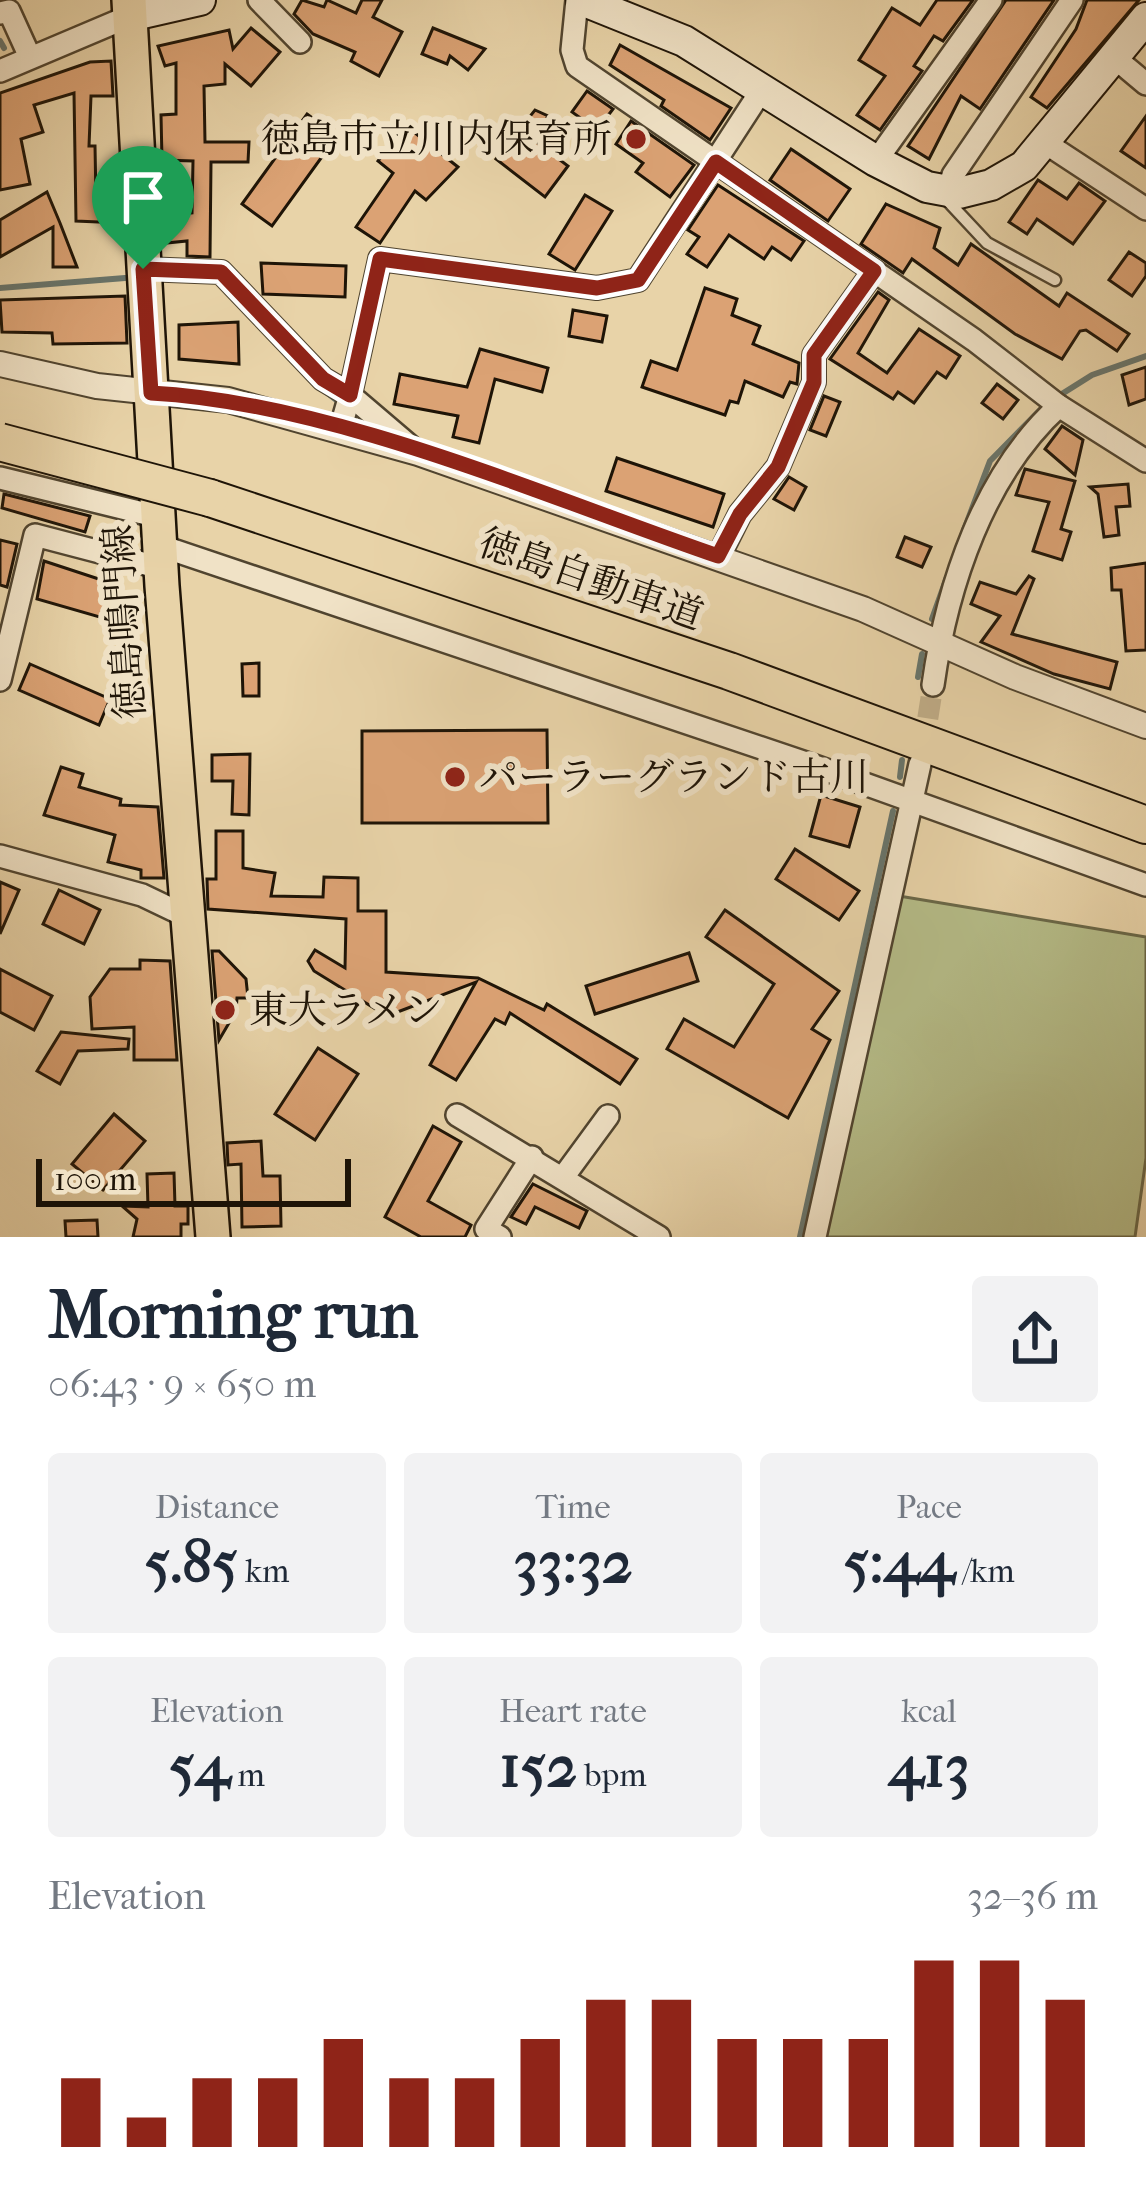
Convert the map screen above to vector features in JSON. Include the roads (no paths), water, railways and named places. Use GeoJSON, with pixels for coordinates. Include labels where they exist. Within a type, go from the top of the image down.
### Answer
{"type":"FeatureCollection","features":[{"type":"Feature","properties":{"kind":"highway","name":"徳島自動車道"},"geometry":{"type":"LineString","coordinates":[[0,442],[210,498],[728,671],[1146,825]]}},
{"type":"Feature","properties":{"kind":"main road"},"geometry":{"type":"LineString","coordinates":[[130,8],[200,0]]}},
{"type":"Feature","properties":{"kind":"main road"},"geometry":{"type":"LineString","coordinates":[[580,0],[684,40],[875,161],[943,191],[971,191],[1009,177],[1047,144],[1146,18]]}},
{"type":"Feature","properties":{"kind":"main road","name":"徳島鳴門線"},"geometry":{"type":"LineString","coordinates":[[130,8],[160,544],[212,1237]]}},
{"type":"Feature","properties":{"kind":"street"},"geometry":{"type":"LineString","coordinates":[[259,0],[300,42]]}},
{"type":"Feature","properties":{"kind":"street"},"geometry":{"type":"LineString","coordinates":[[580,0],[572,50],[577,66],[1054,402],[1146,460]]}},
{"type":"Feature","properties":{"kind":"street"},"geometry":{"type":"LineString","coordinates":[[875,161],[991,0]]}},
{"type":"Feature","properties":{"kind":"street"},"geometry":{"type":"LineString","coordinates":[[943,191],[1072,0]]}},
{"type":"Feature","properties":{"kind":"street"},"geometry":{"type":"LineString","coordinates":[[0,71],[130,8]]}},
{"type":"Feature","properties":{"kind":"street"},"geometry":{"type":"LineString","coordinates":[[0,13],[9,11],[29,55]]}},
{"type":"Feature","properties":{"kind":"street"},"geometry":{"type":"LineString","coordinates":[[1115,58],[1146,84]]}},
{"type":"Feature","properties":{"kind":"street"},"geometry":{"type":"LineString","coordinates":[[346,410],[380,259],[597,288],[638,280],[761,91]]}},
{"type":"Feature","properties":{"kind":"street"},"geometry":{"type":"LineString","coordinates":[[1047,144],[1146,209]]}},
{"type":"Feature","properties":{"kind":"street"},"geometry":{"type":"LineString","coordinates":[[143,269],[221,272],[323,379],[346,410],[418,453],[718,556],[1146,726]]}},
{"type":"Feature","properties":{"kind":"street"},"geometry":{"type":"LineString","coordinates":[[718,556],[740,514],[778,467],[814,382],[814,355],[874,271]]}},
{"type":"Feature","properties":{"kind":"street"},"geometry":{"type":"LineString","coordinates":[[0,364],[151,393],[346,410],[418,453]]}},
{"type":"Feature","properties":{"kind":"street"},"geometry":{"type":"LineString","coordinates":[[933,685],[939,643],[992,488],[1054,402]]}},
{"type":"Feature","properties":{"kind":"street"},"geometry":{"type":"LineString","coordinates":[[0,478],[160,544],[1146,885]]}},
{"type":"Feature","properties":{"kind":"street"},"geometry":{"type":"LineString","coordinates":[[0,680],[35,535],[160,544]]}},
{"type":"Feature","properties":{"kind":"street"},"geometry":{"type":"LineString","coordinates":[[815,1237],[920,764]]}},
{"type":"Feature","properties":{"kind":"street"},"geometry":{"type":"LineString","coordinates":[[0,856],[142,895],[190,918]]}},
{"type":"Feature","properties":{"kind":"street"},"geometry":{"type":"LineString","coordinates":[[457,1115],[658,1237]]}},
{"type":"Feature","properties":{"kind":"street"},"geometry":{"type":"LineString","coordinates":[[564,1176],[608,1116]]}},
{"type":"Feature","properties":{"kind":"street"},"geometry":{"type":"LineString","coordinates":[[500,1237],[486,1229],[532,1157]]}},
{"type":"Feature","properties":{"kind":"lane"},"geometry":{"type":"LineString","coordinates":[[943,191],[958,218],[987,242],[1054,280]]}},
{"type":"Feature","properties":{"kind":"waterway"},"geometry":{"type":"LineString","coordinates":[[0,41],[4,48]]}},
{"type":"Feature","properties":{"kind":"waterway"},"geometry":{"type":"LineString","coordinates":[[0,288],[125,278]]}},
{"type":"Feature","properties":{"kind":"waterway"},"geometry":{"type":"LineString","coordinates":[[1057,397],[1092,375],[1146,356]]}},
{"type":"Feature","properties":{"kind":"waterway"},"geometry":{"type":"LineString","coordinates":[[317,385],[344,406]]}},
{"type":"Feature","properties":{"kind":"waterway"},"geometry":{"type":"LineString","coordinates":[[964,530],[990,461],[1046,404]]}},
{"type":"Feature","properties":{"kind":"waterway"},"geometry":{"type":"LineString","coordinates":[[932,619],[947,577]]}},
{"type":"Feature","properties":{"kind":"waterway"},"geometry":{"type":"LineString","coordinates":[[918,677],[922,654]]}},
{"type":"Feature","properties":{"kind":"waterway"},"geometry":{"type":"LineString","coordinates":[[900,777],[902,760]]}},
{"type":"Feature","properties":{"kind":"waterway"},"geometry":{"type":"LineString","coordinates":[[800,1237],[893,811]]}},
{"type":"Feature","properties":{"kind":"tunnel"},"geometry":{"type":"LineString","coordinates":[[923,749],[933,685]]}},
{"type":"Feature","properties":{"kind":"place","name":"徳島市立川内保育所"},"geometry":{"type":"Point","coordinates":[636,139]}},
{"type":"Feature","properties":{"kind":"place","name":"パーラーグランド古川"},"geometry":{"type":"Point","coordinates":[455,777]}},
{"type":"Feature","properties":{"kind":"place","name":"東大ラメン"},"geometry":{"type":"Point","coordinates":[225,1010]}}]}
